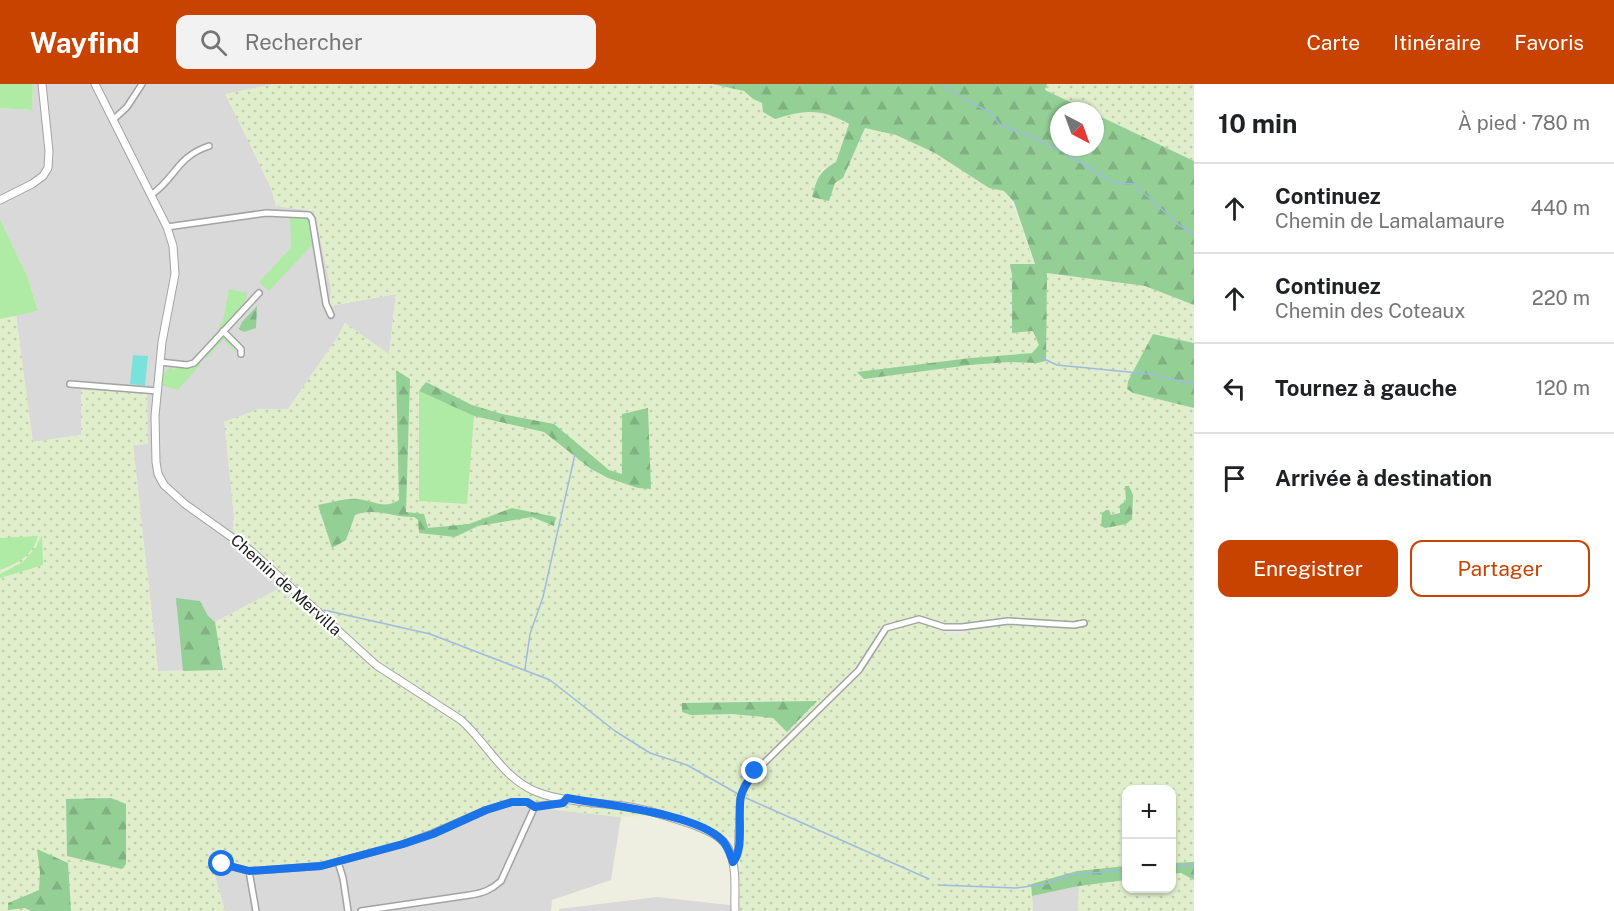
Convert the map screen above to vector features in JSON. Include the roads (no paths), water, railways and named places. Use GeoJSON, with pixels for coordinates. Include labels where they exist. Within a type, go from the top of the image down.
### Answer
{"type":"FeatureCollection","features":[{"type":"Feature","properties":{"kind":"street"},"geometry":{"type":"LineString","coordinates":[[0,200],[32,184],[43,176],[48,168],[49,151],[42,84]]}},
{"type":"Feature","properties":{"kind":"street","name":"Chemin de Mervilla"},"geometry":{"type":"LineString","coordinates":[[95,84],[167,227],[173,246],[175,274],[160,362],[155,416],[156,462],[158,474],[164,485],[185,504],[251,551],[376,665],[461,720],[508,773],[525,787],[536,792],[567,798]]}},
{"type":"Feature","properties":{"kind":"street"},"geometry":{"type":"LineString","coordinates":[[114,119],[124,110],[142,84]]}},
{"type":"Feature","properties":{"kind":"street"},"geometry":{"type":"LineString","coordinates":[[110,112],[124,110]]}},
{"type":"Feature","properties":{"kind":"street"},"geometry":{"type":"LineString","coordinates":[[151,195],[161,188],[178,165],[194,151],[209,146]]}},
{"type":"Feature","properties":{"kind":"street"},"geometry":{"type":"LineString","coordinates":[[167,227],[266,213],[309,215],[312,219],[326,304],[331,315]]}},
{"type":"Feature","properties":{"kind":"street"},"geometry":{"type":"LineString","coordinates":[[160,362],[187,365],[194,363],[258,293]]}},
{"type":"Feature","properties":{"kind":"street"},"geometry":{"type":"LineString","coordinates":[[223,331],[241,349],[241,354]]}},
{"type":"Feature","properties":{"kind":"street"},"geometry":{"type":"LineString","coordinates":[[70,384],[158,391]]}},
{"type":"Feature","properties":{"kind":"street"},"geometry":{"type":"LineString","coordinates":[[733,862],[738,850],[740,799],[746,785],[764,762],[859,670],[886,628],[919,619],[944,627],[1008,621],[1074,625],[1084,623]]}},
{"type":"Feature","properties":{"kind":"street"},"geometry":{"type":"LineString","coordinates":[[222,864],[249,871],[338,862],[433,834],[486,810],[512,802],[527,802],[535,807],[563,803],[567,798],[644,810],[707,830],[725,843],[733,862],[735,911]]}},
{"type":"Feature","properties":{"kind":"street"},"geometry":{"type":"LineString","coordinates":[[361,911],[470,895],[493,888],[501,881],[535,807]]}},
{"type":"Feature","properties":{"kind":"street"},"geometry":{"type":"LineString","coordinates":[[338,862],[348,911]]}},
{"type":"Feature","properties":{"kind":"street"},"geometry":{"type":"LineString","coordinates":[[249,871],[256,911]]}},
{"type":"Feature","properties":{"kind":"waterway"},"geometry":{"type":"LineString","coordinates":[[942,84],[967,101],[990,112],[999,124],[1057,148],[1114,183],[1134,184],[1179,225],[1194,234]]}},
{"type":"Feature","properties":{"kind":"waterway"},"geometry":{"type":"LineString","coordinates":[[1040,357],[1057,365],[1149,374],[1194,384]]}},
{"type":"Feature","properties":{"kind":"waterway"},"geometry":{"type":"LineString","coordinates":[[525,669],[530,634],[543,597],[575,454]]}},
{"type":"Feature","properties":{"kind":"waterway"},"geometry":{"type":"LineString","coordinates":[[324,610],[430,634],[550,680],[615,731],[650,753],[687,765],[738,794]]}},
{"type":"Feature","properties":{"kind":"waterway"},"geometry":{"type":"LineString","coordinates":[[746,798],[929,879]]}},
{"type":"Feature","properties":{"kind":"waterway"},"geometry":{"type":"LineString","coordinates":[[1176,866],[1194,864]]}},
{"type":"Feature","properties":{"kind":"waterway"},"geometry":{"type":"LineString","coordinates":[[938,885],[1016,888],[1046,884],[1070,875],[1122,870]]}}]}
